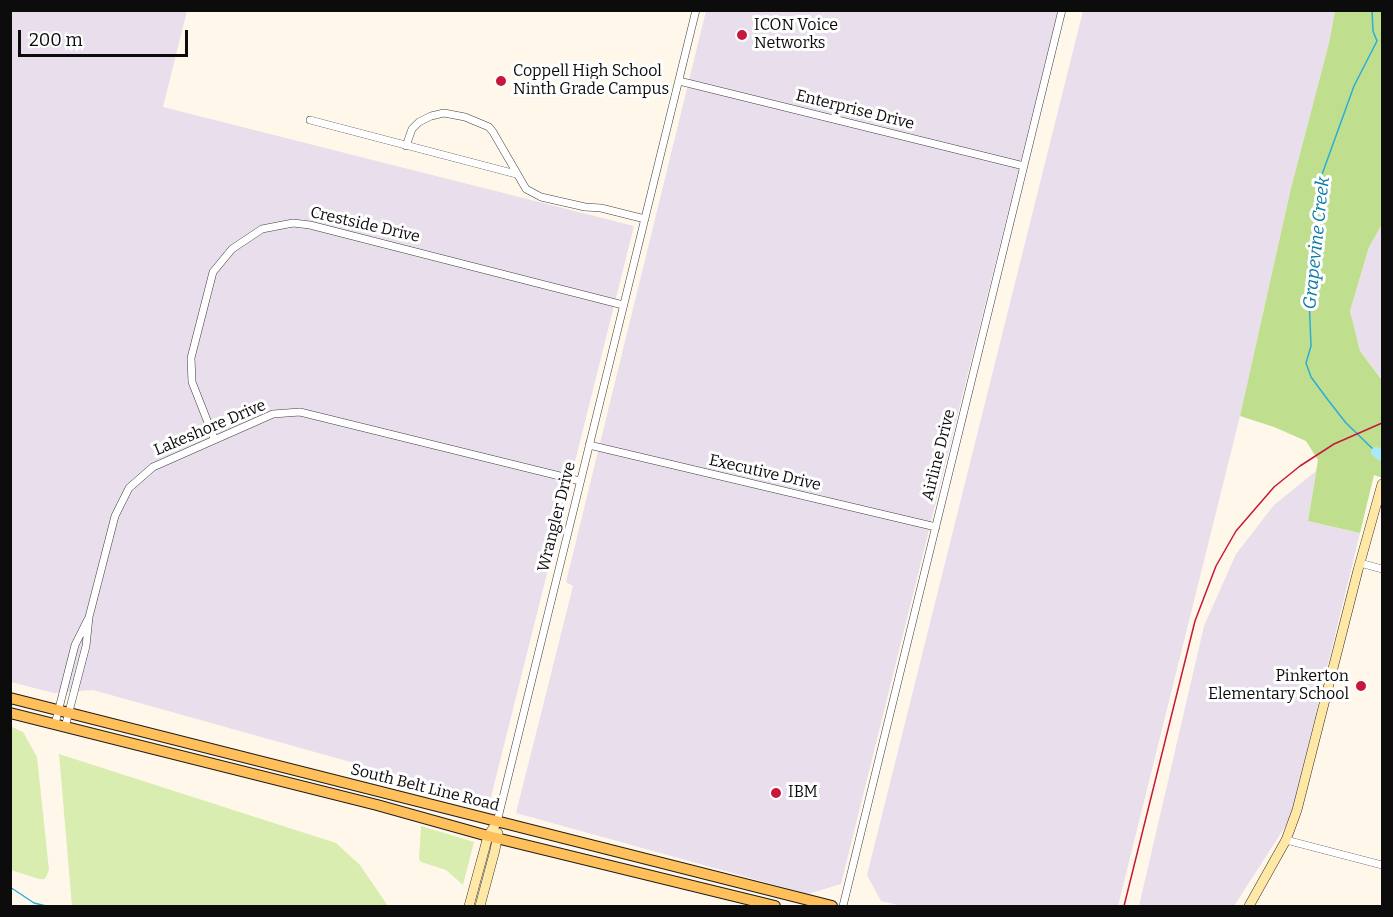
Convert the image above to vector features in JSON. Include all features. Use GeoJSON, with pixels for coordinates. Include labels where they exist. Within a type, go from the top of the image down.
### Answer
{"type":"FeatureCollection","features":[{"type":"Feature","properties":{"kind":"main road","name":"South Belt Line Road"},"geometry":{"type":"LineString","coordinates":[[10,698],[832,906]]}},
{"type":"Feature","properties":{"kind":"main road","name":"South Belt Line Road"},"geometry":{"type":"LineString","coordinates":[[10,713],[493,837],[775,906]]}},
{"type":"Feature","properties":{"kind":"main road"},"geometry":{"type":"LineString","coordinates":[[213,765],[217,751]]}},
{"type":"Feature","properties":{"kind":"main road"},"geometry":{"type":"LineString","coordinates":[[679,882],[683,869]]}},
{"type":"Feature","properties":{"kind":"street","name":"Wrangler Drive"},"geometry":{"type":"LineString","coordinates":[[496,822],[696,10]]}},
{"type":"Feature","properties":{"kind":"street","name":"Airline Drive"},"geometry":{"type":"LineString","coordinates":[[843,906],[1062,10]]}},
{"type":"Feature","properties":{"kind":"street","name":"Enterprise Drive"},"geometry":{"type":"LineString","coordinates":[[679,81],[1024,166]]}},
{"type":"Feature","properties":{"kind":"street"},"geometry":{"type":"LineString","coordinates":[[406,146],[412,129],[419,122],[431,116],[444,113],[465,117],[489,127],[526,189],[541,197],[645,219]]}},
{"type":"Feature","properties":{"kind":"street"},"geometry":{"type":"LineString","coordinates":[[310,120],[516,174]]}},
{"type":"Feature","properties":{"kind":"street","name":"Crestside Drive"},"geometry":{"type":"LineString","coordinates":[[214,438],[192,382],[192,358],[213,272],[232,249],[262,229],[293,223],[310,225],[624,305]]}},
{"type":"Feature","properties":{"kind":"street","name":"Lakeshore Drive"},"geometry":{"type":"LineString","coordinates":[[60,726],[86,646],[89,616],[115,516],[129,488],[153,467],[214,438],[273,414],[310,413],[580,481]]}},
{"type":"Feature","properties":{"kind":"street","name":"Executive Drive"},"geometry":{"type":"LineString","coordinates":[[589,445],[936,527]]}},
{"type":"Feature","properties":{"kind":"street"},"geometry":{"type":"LineString","coordinates":[[1249,906],[1286,840],[1300,799],[1360,563],[1383,484]]}},
{"type":"Feature","properties":{"kind":"street"},"geometry":{"type":"LineString","coordinates":[[1360,563],[1383,569]]}},
{"type":"Feature","properties":{"kind":"street","name":"Lakeshore Drive"},"geometry":{"type":"LineString","coordinates":[[64,711],[75,645],[89,616]]}},
{"type":"Feature","properties":{"kind":"street"},"geometry":{"type":"LineString","coordinates":[[480,906],[496,822]]}},
{"type":"Feature","properties":{"kind":"street"},"geometry":{"type":"LineString","coordinates":[[469,906],[493,837]]}},
{"type":"Feature","properties":{"kind":"street"},"geometry":{"type":"LineString","coordinates":[[1286,840],[1383,865]]}},
{"type":"Feature","properties":{"kind":"shaded area"},"geometry":{"type":"Polygon","coordinates":[[[10,11],[187,11],[163,107],[634,226],[490,801],[93,690],[54,693],[11,682],[10,11]]]}},
{"type":"Feature","properties":{"kind":"shaded area"},"geometry":{"type":"Polygon","coordinates":[[[706,11],[1058,11],[841,884],[808,894],[516,813],[573,586],[566,582],[706,11]]]}},
{"type":"Feature","properties":{"kind":"shaded area"},"geometry":{"type":"Polygon","coordinates":[[[1083,11],[1335,11],[1329,43],[1291,188],[1240,416],[1118,906],[902,906],[881,901],[867,875],[1083,11]]]}},
{"type":"Feature","properties":{"kind":"shaded area"},"geometry":{"type":"Polygon","coordinates":[[[1382,224],[1382,379],[1360,351],[1350,311],[1369,247],[1382,224]]]}},
{"type":"Feature","properties":{"kind":"shaded area"},"geometry":{"type":"Polygon","coordinates":[[[1316,471],[1308,521],[1360,533],[1290,819],[1234,906],[1139,906],[1204,626],[1236,554],[1274,505],[1316,471]]]}},
{"type":"Feature","properties":{"kind":"green space"},"geometry":{"type":"Polygon","coordinates":[[[1335,11],[1382,11],[1382,224],[1369,247],[1350,311],[1360,351],[1382,380],[1382,478],[1374,475],[1360,533],[1308,521],[1318,460],[1306,441],[1240,416],[1291,188],[1329,43],[1335,11]]]}},
{"type":"Feature","properties":{"kind":"green space"},"geometry":{"type":"Polygon","coordinates":[[[10,726],[23,732],[37,757],[49,870],[45,879],[11,870],[10,726]]]}},
{"type":"Feature","properties":{"kind":"green space"},"geometry":{"type":"Polygon","coordinates":[[[59,754],[336,843],[360,865],[388,906],[72,906],[59,754]]]}},
{"type":"Feature","properties":{"kind":"green space"},"geometry":{"type":"Polygon","coordinates":[[[421,826],[474,842],[463,885],[446,870],[421,862],[419,859],[421,826]]]}},
{"type":"Feature","properties":{"kind":"waterway","name":"Grapevine Creek"},"geometry":{"type":"LineString","coordinates":[[1372,10],[1373,31],[1377,41],[1354,86],[1320,180],[1322,212],[1314,243],[1309,296],[1311,346],[1306,363],[1311,377],[1346,423],[1376,452]]}},
{"type":"Feature","properties":{"kind":"waterway","name":"Grapevine Creek"},"geometry":{"type":"LineString","coordinates":[[1376,452],[1382,456]]}},
{"type":"Feature","properties":{"kind":"waterway"},"geometry":{"type":"LineString","coordinates":[[10,887],[34,903],[46,906]]}},
{"type":"Feature","properties":{"kind":"railway"},"geometry":{"type":"LineString","coordinates":[[1124,906],[1195,621],[1216,566],[1236,531],[1274,487],[1300,466],[1334,444],[1382,423]]}},
{"type":"Feature","properties":{"kind":"place","name":"ICON Voice Networks"},"geometry":{"type":"Point","coordinates":[742,35]}},
{"type":"Feature","properties":{"kind":"place","name":"Coppell High School Ninth Grade Campus"},"geometry":{"type":"Point","coordinates":[501,81]}},
{"type":"Feature","properties":{"kind":"place","name":"Pinkerton Elementary School"},"geometry":{"type":"Point","coordinates":[1361,686]}},
{"type":"Feature","properties":{"kind":"place","name":"IBM"},"geometry":{"type":"Point","coordinates":[776,793]}}]}
